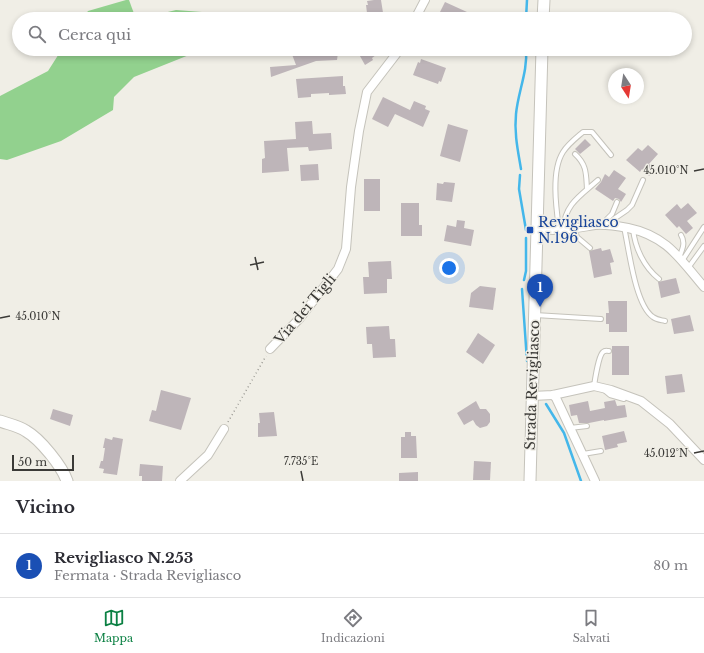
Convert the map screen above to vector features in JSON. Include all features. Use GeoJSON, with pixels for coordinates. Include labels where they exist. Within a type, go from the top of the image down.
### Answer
{"type":"FeatureCollection","features":[{"type":"Feature","properties":{"kind":"street"},"geometry":{"type":"LineString","coordinates":[[419,12],[425,0]]}},
{"type":"Feature","properties":{"kind":"street"},"geometry":{"type":"LineString","coordinates":[[543,12],[544,0]]}},
{"type":"Feature","properties":{"kind":"street","name":"Via dei Tigli"},"geometry":{"type":"LineString","coordinates":[[270,349],[300,318],[338,270],[346,249],[351,187],[359,131],[367,92],[395,56]]}},
{"type":"Feature","properties":{"kind":"street","name":"Strada Revigliasco"},"geometry":{"type":"LineString","coordinates":[[530,481],[542,56]]}},
{"type":"Feature","properties":{"kind":"street"},"geometry":{"type":"LineString","coordinates":[[537,228],[544,230],[606,225],[624,227],[644,232],[659,239],[667,246],[704,287]]}},
{"type":"Feature","properties":{"kind":"street"},"geometry":{"type":"LineString","coordinates":[[532,396],[553,395],[598,387],[641,401],[670,424],[704,460]]}},
{"type":"Feature","properties":{"kind":"street"},"geometry":{"type":"LineString","coordinates":[[553,395],[556,398],[595,481]]}},
{"type":"Feature","properties":{"kind":"street"},"geometry":{"type":"LineString","coordinates":[[0,421],[26,431],[50,452],[66,475],[67,481]]}},
{"type":"Feature","properties":{"kind":"street"},"geometry":{"type":"LineString","coordinates":[[180,481],[208,455],[224,429]]}},
{"type":"Feature","properties":{"kind":"lane"},"geometry":{"type":"LineString","coordinates":[[561,229],[556,199],[556,170],[563,151],[583,132],[587,131],[592,132],[611,155]]}},
{"type":"Feature","properties":{"kind":"lane"},"geometry":{"type":"LineString","coordinates":[[575,154],[582,160],[585,167],[587,189]]}},
{"type":"Feature","properties":{"kind":"lane"},"geometry":{"type":"LineString","coordinates":[[561,229],[566,212],[572,203],[598,180]]}},
{"type":"Feature","properties":{"kind":"lane"},"geometry":{"type":"LineString","coordinates":[[606,225],[632,205],[643,180]]}},
{"type":"Feature","properties":{"kind":"lane"},"geometry":{"type":"LineString","coordinates":[[606,225],[607,219],[615,209],[617,202]]}},
{"type":"Feature","properties":{"kind":"lane"},"geometry":{"type":"LineString","coordinates":[[624,227],[634,275],[642,302],[652,317],[665,321]]}},
{"type":"Feature","properties":{"kind":"lane"},"geometry":{"type":"LineString","coordinates":[[680,260],[704,227]]}},
{"type":"Feature","properties":{"kind":"lane"},"geometry":{"type":"LineString","coordinates":[[574,228],[577,237],[590,248]]}},
{"type":"Feature","properties":{"kind":"lane"},"geometry":{"type":"LineString","coordinates":[[633,229],[634,241],[638,252],[659,279]]}},
{"type":"Feature","properties":{"kind":"lane"},"geometry":{"type":"LineString","coordinates":[[680,260],[684,245],[684,239],[681,235]]}},
{"type":"Feature","properties":{"kind":"lane"},"geometry":{"type":"LineString","coordinates":[[688,268],[702,251],[704,246]]}},
{"type":"Feature","properties":{"kind":"lane"},"geometry":{"type":"LineString","coordinates":[[534,315],[601,319]]}},
{"type":"Feature","properties":{"kind":"lane"},"geometry":{"type":"LineString","coordinates":[[609,350],[602,353],[596,375],[598,387],[610,395],[624,399]]}},
{"type":"Feature","properties":{"kind":"lane"},"geometry":{"type":"LineString","coordinates":[[570,428],[587,426]]}},
{"type":"Feature","properties":{"kind":"lane"},"geometry":{"type":"LineString","coordinates":[[582,454],[601,451]]}},
{"type":"Feature","properties":{"kind":"path","name":"Via dei Tigli"},"geometry":{"type":"LineString","coordinates":[[224,429],[270,349]]}},
{"type":"Feature","properties":{"kind":"green space"},"geometry":{"type":"Polygon","coordinates":[[[129,0],[133,12],[87,12],[129,0]]]}},
{"type":"Feature","properties":{"kind":"green space"},"geometry":{"type":"Polygon","coordinates":[[[176,10],[202,12],[168,12],[176,10]]]}},
{"type":"Feature","properties":{"kind":"green space"},"geometry":{"type":"Polygon","coordinates":[[[58,56],[186,56],[134,77],[114,97],[113,110],[61,141],[7,160],[0,159],[0,96],[48,71],[58,56]]]}},
{"type":"Feature","properties":{"kind":"building"},"geometry":{"type":"Polygon","coordinates":[[[381,0],[383,12],[367,12],[367,1],[381,0]]]}},
{"type":"Feature","properties":{"kind":"building"},"geometry":{"type":"Polygon","coordinates":[[[445,2],[467,12],[440,12],[445,2]]]}},
{"type":"Feature","properties":{"kind":"building"},"geometry":{"type":"Polygon","coordinates":[[[293,56],[338,56],[337,60],[316,61],[271,77],[270,67],[296,65],[293,56]]]}},
{"type":"Feature","properties":{"kind":"building"},"geometry":{"type":"Polygon","coordinates":[[[360,56],[375,56],[372,58],[373,60],[365,65],[360,56]]]}},
{"type":"Feature","properties":{"kind":"building"},"geometry":{"type":"Polygon","coordinates":[[[421,59],[446,68],[441,82],[439,81],[438,84],[413,75],[418,62],[420,63],[421,59]]]}},
{"type":"Feature","properties":{"kind":"building"},"geometry":{"type":"Polygon","coordinates":[[[343,76],[343,86],[345,86],[346,94],[311,94],[311,97],[298,98],[296,79],[343,76]]]}},
{"type":"Feature","properties":{"kind":"building"},"geometry":{"type":"Polygon","coordinates":[[[383,97],[410,110],[414,101],[426,106],[425,109],[430,111],[423,127],[395,114],[388,127],[372,119],[383,97]]]}},
{"type":"Feature","properties":{"kind":"building"},"geometry":{"type":"Polygon","coordinates":[[[312,121],[313,134],[331,133],[332,149],[309,151],[308,147],[287,148],[289,171],[262,173],[262,159],[265,158],[264,141],[296,139],[295,122],[312,121]]]}},
{"type":"Feature","properties":{"kind":"building"},"geometry":{"type":"Polygon","coordinates":[[[448,124],[468,130],[460,162],[440,156],[448,124]]]}},
{"type":"Feature","properties":{"kind":"building"},"geometry":{"type":"Polygon","coordinates":[[[585,139],[591,145],[580,154],[575,149],[585,139]]]}},
{"type":"Feature","properties":{"kind":"building"},"geometry":{"type":"Polygon","coordinates":[[[648,145],[658,154],[649,164],[656,170],[649,176],[642,169],[640,172],[626,160],[638,148],[642,151],[648,145]]]}},
{"type":"Feature","properties":{"kind":"building"},"geometry":{"type":"Polygon","coordinates":[[[318,164],[319,180],[301,181],[300,165],[318,164]]]}},
{"type":"Feature","properties":{"kind":"building"},"geometry":{"type":"Polygon","coordinates":[[[614,170],[626,178],[618,189],[626,194],[621,202],[619,199],[615,198],[613,201],[595,189],[605,174],[609,177],[614,170]]]}},
{"type":"Feature","properties":{"kind":"building"},"geometry":{"type":"Polygon","coordinates":[[[364,179],[380,179],[380,211],[364,211],[364,179]]]}},
{"type":"Feature","properties":{"kind":"building"},"geometry":{"type":"Polygon","coordinates":[[[444,182],[455,183],[452,202],[436,200],[437,183],[443,184],[444,182]]]}},
{"type":"Feature","properties":{"kind":"building"},"geometry":{"type":"Polygon","coordinates":[[[401,203],[419,203],[419,225],[422,225],[422,236],[401,236],[401,203]]]}},
{"type":"Feature","properties":{"kind":"building"},"geometry":{"type":"Polygon","coordinates":[[[688,203],[697,213],[687,221],[693,228],[686,234],[679,226],[677,228],[665,215],[677,204],[681,209],[688,203]]]}},
{"type":"Feature","properties":{"kind":"building"},"geometry":{"type":"Polygon","coordinates":[[[457,220],[465,221],[464,228],[474,230],[471,246],[444,241],[447,225],[456,227],[457,220]]]}},
{"type":"Feature","properties":{"kind":"building"},"geometry":{"type":"Polygon","coordinates":[[[601,248],[602,251],[610,249],[614,262],[610,263],[612,274],[594,278],[589,251],[601,248]]]}},
{"type":"Feature","properties":{"kind":"building"},"geometry":{"type":"Polygon","coordinates":[[[391,261],[392,279],[387,279],[387,293],[364,294],[363,277],[369,277],[368,262],[391,261]]]}},
{"type":"Feature","properties":{"kind":"building"},"geometry":{"type":"Polygon","coordinates":[[[676,278],[680,293],[661,298],[658,282],[676,278]]]}},
{"type":"Feature","properties":{"kind":"building"},"geometry":{"type":"Polygon","coordinates":[[[480,286],[496,288],[493,310],[469,307],[471,293],[480,286]]]}},
{"type":"Feature","properties":{"kind":"building"},"geometry":{"type":"Polygon","coordinates":[[[608,301],[627,301],[627,332],[609,332],[609,324],[606,324],[606,313],[609,313],[608,301]]]}},
{"type":"Feature","properties":{"kind":"building"},"geometry":{"type":"Polygon","coordinates":[[[690,315],[694,331],[674,334],[671,319],[690,315]]]}},
{"type":"Feature","properties":{"kind":"building"},"geometry":{"type":"Polygon","coordinates":[[[389,326],[390,339],[395,339],[396,357],[373,358],[372,344],[367,344],[366,327],[389,326]]]}},
{"type":"Feature","properties":{"kind":"building"},"geometry":{"type":"Polygon","coordinates":[[[478,333],[495,345],[483,364],[466,352],[478,333]]]}},
{"type":"Feature","properties":{"kind":"building"},"geometry":{"type":"Polygon","coordinates":[[[612,346],[629,346],[629,375],[612,375],[612,346]]]}},
{"type":"Feature","properties":{"kind":"building"},"geometry":{"type":"Polygon","coordinates":[[[682,374],[685,392],[667,394],[665,376],[682,374]]]}},
{"type":"Feature","properties":{"kind":"building"},"geometry":{"type":"Polygon","coordinates":[[[161,390],[191,398],[181,430],[149,421],[152,410],[156,411],[161,390]]]}},
{"type":"Feature","properties":{"kind":"building"},"geometry":{"type":"Polygon","coordinates":[[[615,400],[617,406],[625,405],[627,417],[589,423],[579,423],[577,415],[571,416],[569,405],[588,401],[590,411],[605,408],[604,402],[615,400]]]}},
{"type":"Feature","properties":{"kind":"building"},"geometry":{"type":"Polygon","coordinates":[[[476,401],[480,409],[486,409],[490,414],[490,422],[487,426],[480,428],[473,420],[464,425],[457,413],[476,401]]]}},
{"type":"Feature","properties":{"kind":"building"},"geometry":{"type":"Polygon","coordinates":[[[53,409],[73,415],[70,426],[50,419],[53,409]]]}},
{"type":"Feature","properties":{"kind":"building"},"geometry":{"type":"Polygon","coordinates":[[[274,412],[277,436],[258,437],[258,423],[260,423],[259,413],[274,412]]]}},
{"type":"Feature","properties":{"kind":"building"},"geometry":{"type":"Polygon","coordinates":[[[624,431],[627,442],[617,444],[618,447],[605,450],[602,436],[624,431]]]}},
{"type":"Feature","properties":{"kind":"building"},"geometry":{"type":"Polygon","coordinates":[[[405,432],[411,432],[411,436],[416,436],[417,458],[401,458],[401,437],[405,437],[405,432]]]}},
{"type":"Feature","properties":{"kind":"building"},"geometry":{"type":"Polygon","coordinates":[[[113,437],[123,439],[117,475],[103,473],[104,469],[99,468],[101,461],[103,461],[105,438],[112,440],[113,437]]]}},
{"type":"Feature","properties":{"kind":"building"},"geometry":{"type":"Polygon","coordinates":[[[474,461],[491,462],[490,480],[473,480],[474,461]]]}},
{"type":"Feature","properties":{"kind":"building"},"geometry":{"type":"Polygon","coordinates":[[[140,464],[163,466],[162,481],[142,481],[142,476],[139,476],[140,464]]]}},
{"type":"Feature","properties":{"kind":"building"},"geometry":{"type":"Polygon","coordinates":[[[418,472],[418,481],[399,481],[399,473],[418,472]]]}},
{"type":"Feature","properties":{"kind":"waterway"},"geometry":{"type":"LineString","coordinates":[[526,12],[527,0]]}},
{"type":"Feature","properties":{"kind":"waterway"},"geometry":{"type":"LineString","coordinates":[[521,169],[516,121],[517,106],[526,65],[526,56]]}},
{"type":"Feature","properties":{"kind":"waterway"},"geometry":{"type":"LineString","coordinates":[[520,175],[519,189],[526,230]]}},
{"type":"Feature","properties":{"kind":"waterway"},"geometry":{"type":"LineString","coordinates":[[524,280],[526,271],[526,238]]}},
{"type":"Feature","properties":{"kind":"waterway"},"geometry":{"type":"LineString","coordinates":[[522,289],[527,361]]}},
{"type":"Feature","properties":{"kind":"waterway"},"geometry":{"type":"LineString","coordinates":[[546,404],[564,433],[581,481]]}},
{"type":"Feature","properties":{"kind":"place","name":"Revigliasco N.196"},"geometry":{"type":"Point","coordinates":[530,230]}},
{"type":"Feature","properties":{"kind":"place","name":"Revigliasco N.253"},"geometry":{"type":"Point","coordinates":[540,307]}}]}
